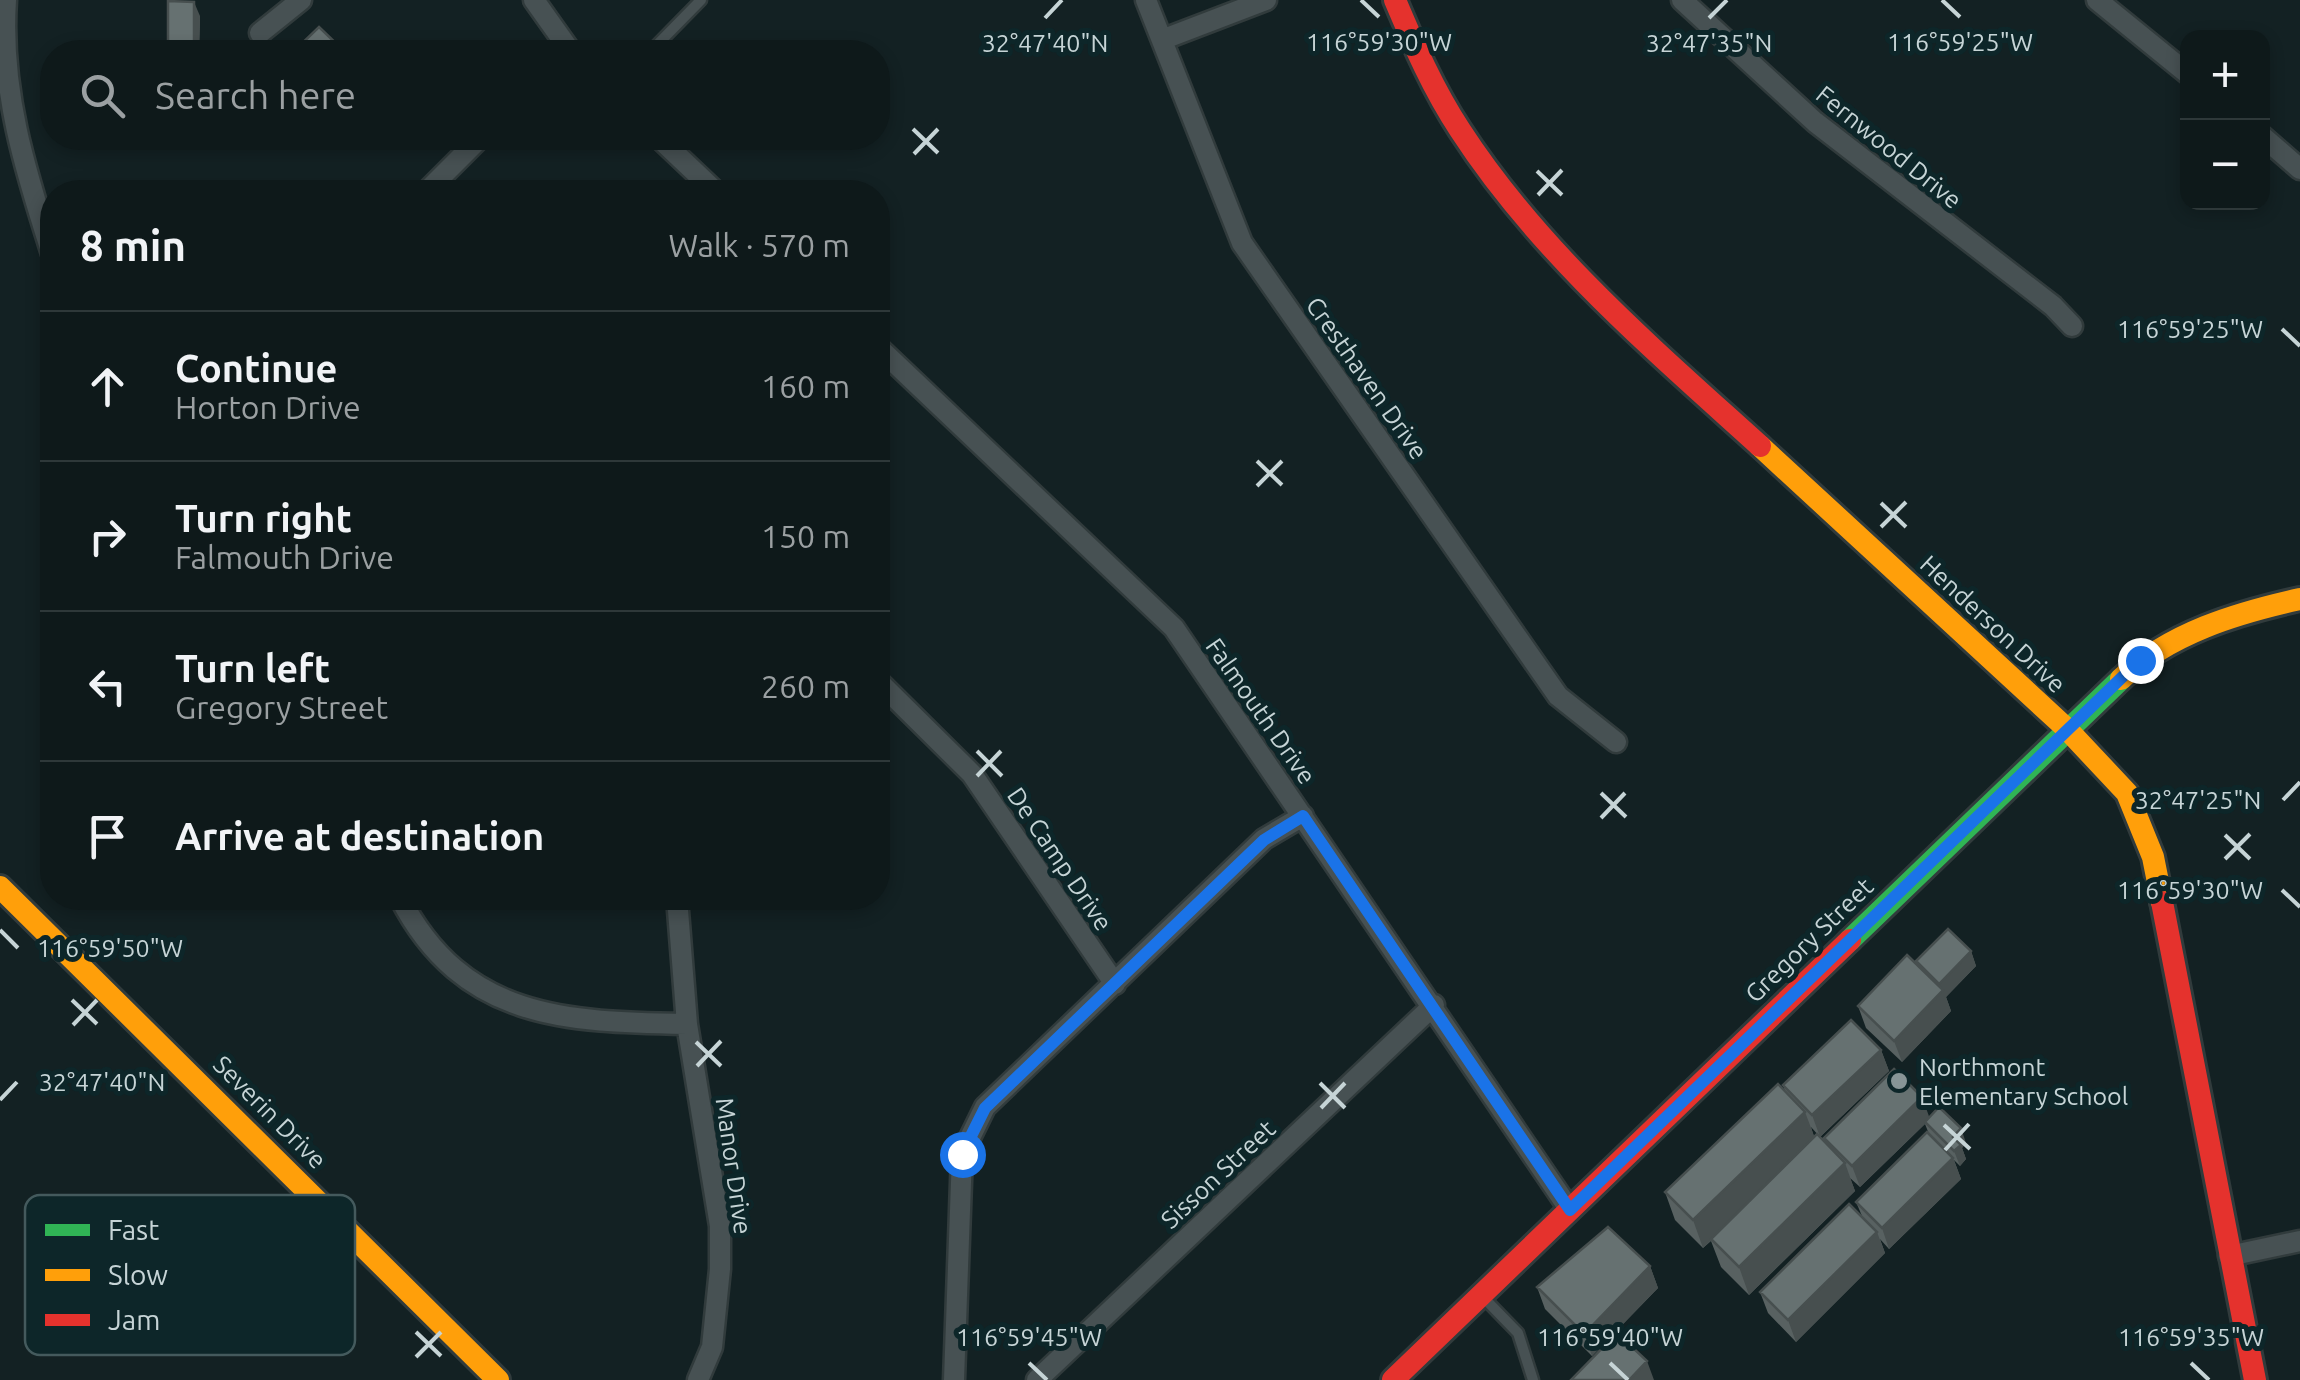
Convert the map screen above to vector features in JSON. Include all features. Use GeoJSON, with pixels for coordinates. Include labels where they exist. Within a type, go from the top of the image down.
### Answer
{"type":"FeatureCollection","features":[{"type":"Feature","properties":{"kind":"street"},"geometry":{"type":"LineString","coordinates":[[6,0],[2,55],[8,110],[40,215]]}},
{"type":"Feature","properties":{"kind":"street"},"geometry":{"type":"LineString","coordinates":[[260,32],[301,0]]}},
{"type":"Feature","properties":{"kind":"street"},"geometry":{"type":"LineString","coordinates":[[534,0],[561,40]]}},
{"type":"Feature","properties":{"kind":"street","name":"Cresthaven Drive"},"geometry":{"type":"LineString","coordinates":[[1146,0],[1242,243],[1558,696],[1616,742]]}},
{"type":"Feature","properties":{"kind":"street"},"geometry":{"type":"LineString","coordinates":[[1164,40],[1266,0]]}},
{"type":"Feature","properties":{"kind":"street","name":"Henderson Drive"},"geometry":{"type":"LineString","coordinates":[[1395,0],[1423,71],[1456,126],[1586,285],[2066,728],[2127,793],[2153,858],[2255,1380]]}},
{"type":"Feature","properties":{"kind":"street","name":"Fernwood Drive"},"geometry":{"type":"LineString","coordinates":[[1682,0],[1814,122],[2052,306],[2072,326]]}},
{"type":"Feature","properties":{"kind":"street"},"geometry":{"type":"LineString","coordinates":[[2097,0],[2180,67]]}},
{"type":"Feature","properties":{"kind":"street"},"geometry":{"type":"LineString","coordinates":[[2270,143],[2300,170]]}},
{"type":"Feature","properties":{"kind":"street"},"geometry":{"type":"LineString","coordinates":[[438,180],[468,150]]}},
{"type":"Feature","properties":{"kind":"street"},"geometry":{"type":"LineString","coordinates":[[672,150],[704,180]]}},
{"type":"Feature","properties":{"kind":"street","name":"Falmouth Drive"},"geometry":{"type":"LineString","coordinates":[[890,358],[1174,628],[1570,1210]]}},
{"type":"Feature","properties":{"kind":"street","name":"Gregory Street"},"geometry":{"type":"LineString","coordinates":[[1393,1380],[2140,660],[2169,642],[2230,615],[2300,599]]}},
{"type":"Feature","properties":{"kind":"street","name":"De Camp Drive"},"geometry":{"type":"LineString","coordinates":[[890,692],[972,774],[1115,984]]}},
{"type":"Feature","properties":{"kind":"street"},"geometry":{"type":"LineString","coordinates":[[954,1380],[962,1154],[985,1108],[1264,840],[1303,816]]}},
{"type":"Feature","properties":{"kind":"street","name":"Severin Drive"},"geometry":{"type":"LineString","coordinates":[[0,887],[311,1195]]}},
{"type":"Feature","properties":{"kind":"street"},"geometry":{"type":"LineString","coordinates":[[408,910],[455,967],[522,1008],[598,1024],[687,1024]]}},
{"type":"Feature","properties":{"kind":"street","name":"Manor Drive"},"geometry":{"type":"LineString","coordinates":[[678,910],[687,1024],[720,1226],[712,1347],[698,1380]]}},
{"type":"Feature","properties":{"kind":"street","name":"Sisson Street"},"geometry":{"type":"LineString","coordinates":[[1037,1380],[1434,1006]]}},
{"type":"Feature","properties":{"kind":"street","name":"Severin Drive"},"geometry":{"type":"LineString","coordinates":[[355,1238],[498,1380]]}},
{"type":"Feature","properties":{"kind":"street"},"geometry":{"type":"LineString","coordinates":[[2229,1256],[2300,1241]]}},
{"type":"Feature","properties":{"kind":"lane"},"geometry":{"type":"LineString","coordinates":[[662,40],[701,0]]}},
{"type":"Feature","properties":{"kind":"lane"},"geometry":{"type":"LineString","coordinates":[[1480,1294],[1518,1334],[1533,1380]]}},
{"type":"Feature","properties":{"kind":"building"},"geometry":{"type":"Polygon","coordinates":[[[168,1],[194,2],[194,40],[168,40],[168,1]]]}},
{"type":"Feature","properties":{"kind":"building"},"geometry":{"type":"Polygon","coordinates":[[[319,27],[333,40],[305,40],[319,27]]]}},
{"type":"Feature","properties":{"kind":"building"},"geometry":{"type":"Polygon","coordinates":[[[1948,929],[1971,951],[1939,984],[1916,961],[1948,929]]]}},
{"type":"Feature","properties":{"kind":"building"},"geometry":{"type":"Polygon","coordinates":[[[1907,955],[1943,990],[1894,1041],[1858,1006],[1907,955]]]}},
{"type":"Feature","properties":{"kind":"building"},"geometry":{"type":"Polygon","coordinates":[[[1851,1020],[1881,1050],[1812,1115],[1783,1085],[1851,1020]]]}},
{"type":"Feature","properties":{"kind":"building"},"geometry":{"type":"Polygon","coordinates":[[[1894,1069],[1922,1097],[1852,1166],[1824,1138],[1894,1069]]]}},
{"type":"Feature","properties":{"kind":"building"},"geometry":{"type":"Polygon","coordinates":[[[1778,1084],[1805,1112],[1693,1220],[1665,1192],[1778,1084]]]}},
{"type":"Feature","properties":{"kind":"building"},"geometry":{"type":"Polygon","coordinates":[[[1939,1107],[1961,1128],[1953,1137],[1961,1145],[1954,1151],[1925,1122],[1939,1107]]]}},
{"type":"Feature","properties":{"kind":"building"},"geometry":{"type":"Polygon","coordinates":[[[1927,1132],[1953,1158],[1882,1228],[1856,1202],[1927,1132]]]}},
{"type":"Feature","properties":{"kind":"building"},"geometry":{"type":"Polygon","coordinates":[[[1817,1134],[1845,1163],[1739,1267],[1711,1239],[1817,1134]]]}},
{"type":"Feature","properties":{"kind":"building"},"geometry":{"type":"Polygon","coordinates":[[[1849,1204],[1877,1232],[1788,1320],[1760,1292],[1849,1204]]]}},
{"type":"Feature","properties":{"kind":"building"},"geometry":{"type":"Polygon","coordinates":[[[1608,1227],[1650,1266],[1584,1334],[1537,1287],[1608,1227]]]}},
{"type":"Feature","properties":{"kind":"building"},"geometry":{"type":"Polygon","coordinates":[[[1617,1333],[1647,1361],[1629,1380],[1571,1380],[1617,1333]]]}},
{"type":"Feature","properties":{"kind":"traffic: fast"},"geometry":{"type":"LineString","coordinates":[[1850,940],[2121,679]]}},
{"type":"Feature","properties":{"kind":"traffic: slow"},"geometry":{"type":"LineString","coordinates":[[1760,446],[2066,728],[2127,793],[2153,857],[2162,902]]}},
{"type":"Feature","properties":{"kind":"traffic: slow"},"geometry":{"type":"LineString","coordinates":[[2121,679],[2182,637],[2228,618],[2300,599]]}},
{"type":"Feature","properties":{"kind":"traffic: slow"},"geometry":{"type":"LineString","coordinates":[[0,887],[311,1195]]}},
{"type":"Feature","properties":{"kind":"traffic: slow"},"geometry":{"type":"LineString","coordinates":[[355,1238],[498,1380]]}},
{"type":"Feature","properties":{"kind":"traffic: jam"},"geometry":{"type":"LineString","coordinates":[[1395,0],[1450,114],[1525,217],[1600,297],[1760,446]]}},
{"type":"Feature","properties":{"kind":"traffic: jam"},"geometry":{"type":"LineString","coordinates":[[2162,902],[2255,1380]]}},
{"type":"Feature","properties":{"kind":"traffic: jam"},"geometry":{"type":"LineString","coordinates":[[1393,1380],[1850,940]]}},
{"type":"Feature","properties":{"kind":"place","name":"Northmont Elementary School"},"geometry":{"type":"Point","coordinates":[1899,1081]}},
{"type":"Feature","properties":{"kind":"route"},"geometry":{"type":"LineString","coordinates":[[962,1154],[985,1108],[1264,840],[1303,816],[1570,1210],[2140,660]]}}]}
